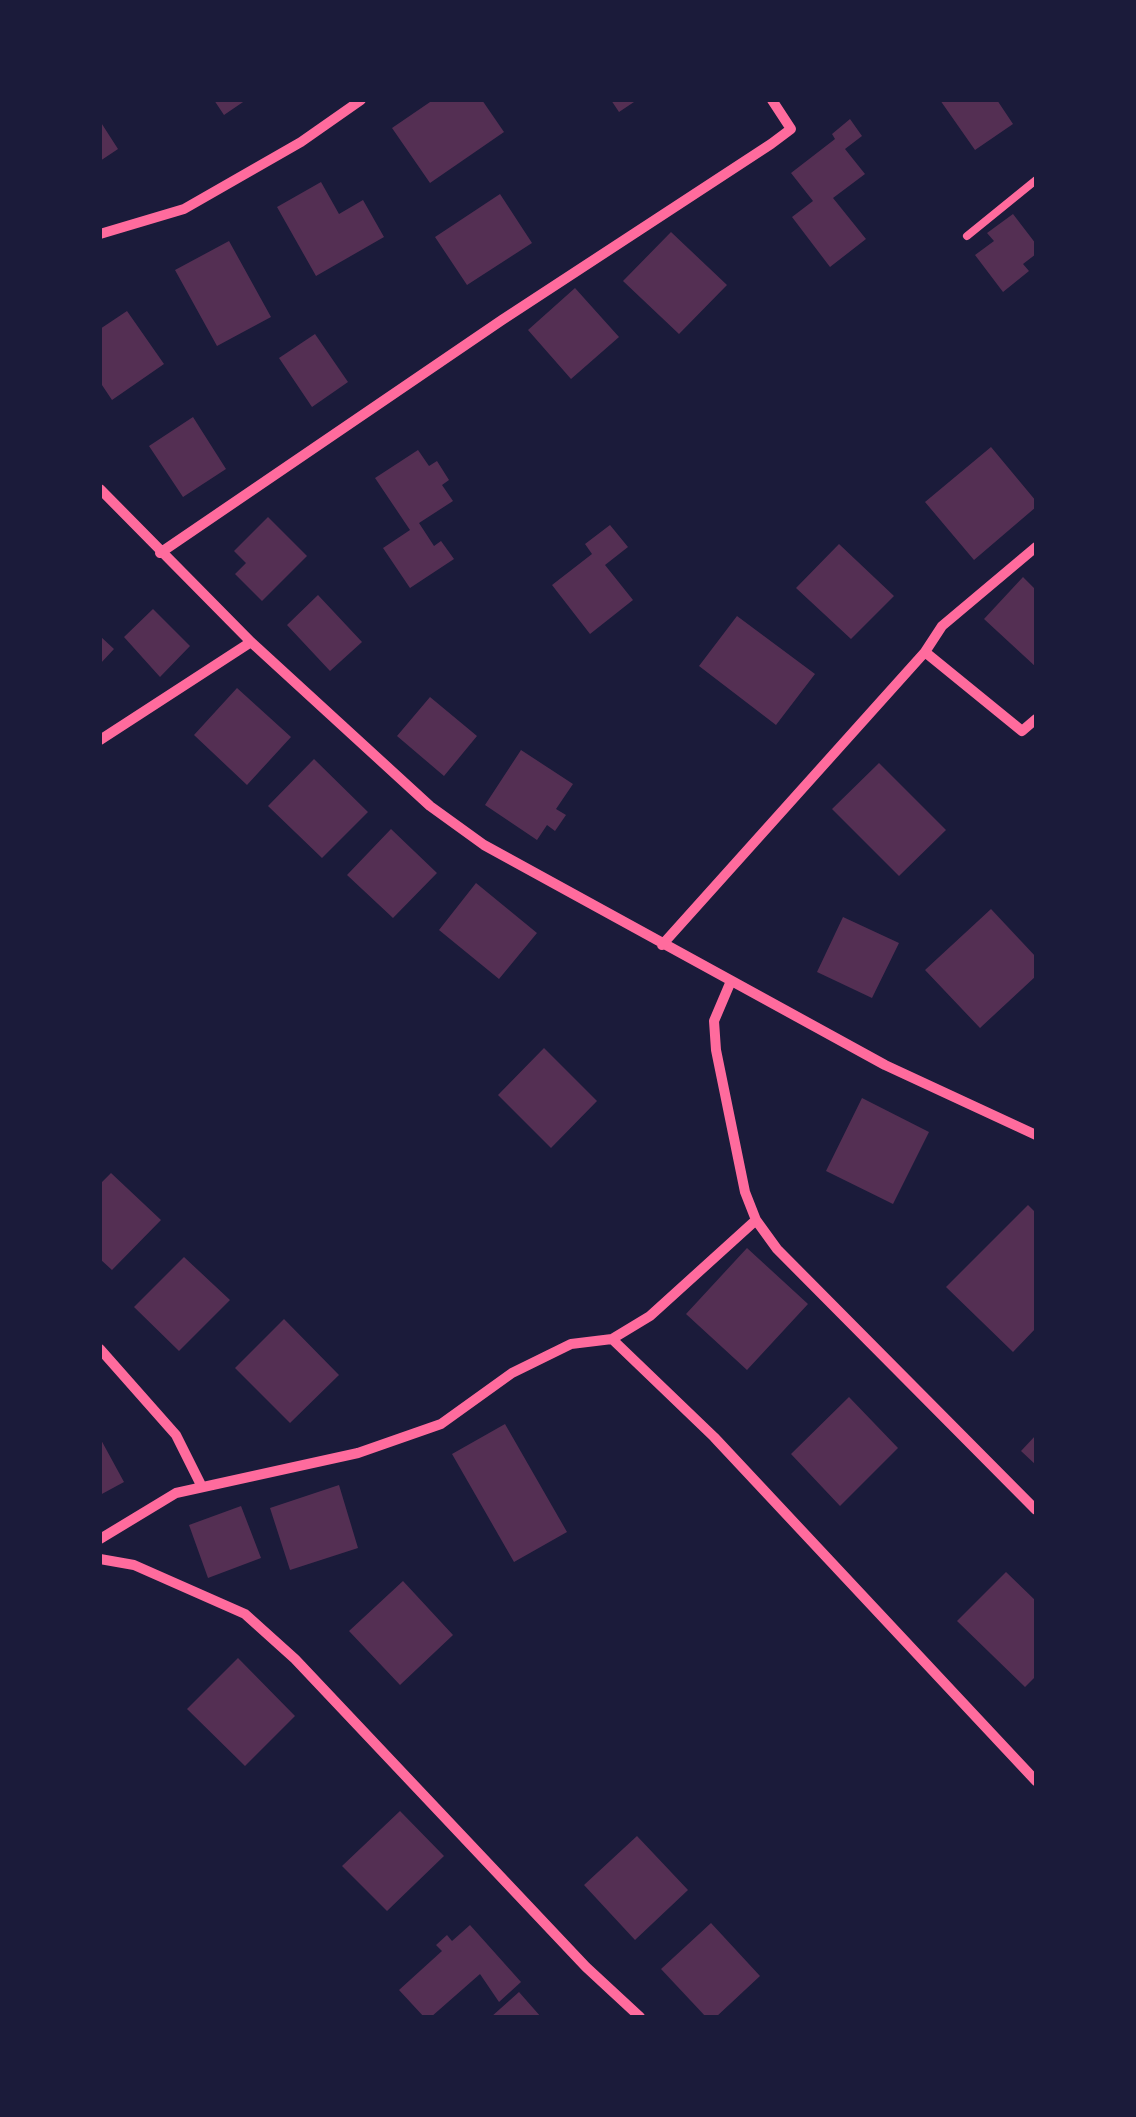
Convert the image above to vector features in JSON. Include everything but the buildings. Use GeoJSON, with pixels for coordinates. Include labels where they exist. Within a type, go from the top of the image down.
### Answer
{"type":"FeatureCollection","features":[{"type":"Feature","properties":{"kind":"street"},"geometry":{"type":"LineString","coordinates":[[100,234],[184,210],[301,142],[362,100]]}},
{"type":"Feature","properties":{"kind":"street"},"geometry":{"type":"LineString","coordinates":[[160,553],[502,320],[781,137],[791,129],[772,100]]}},
{"type":"Feature","properties":{"kind":"street"},"geometry":{"type":"LineString","coordinates":[[100,489],[251,642],[430,806],[484,845],[885,1066],[1036,1134]]}},
{"type":"Feature","properties":{"kind":"street"},"geometry":{"type":"LineString","coordinates":[[662,946],[925,652],[942,626],[1036,548]]}},
{"type":"Feature","properties":{"kind":"street"},"geometry":{"type":"LineString","coordinates":[[100,740],[251,642]]}},
{"type":"Feature","properties":{"kind":"street"},"geometry":{"type":"LineString","coordinates":[[925,652],[1022,732],[1036,719]]}},
{"type":"Feature","properties":{"kind":"street"},"geometry":{"type":"LineString","coordinates":[[731,981],[714,1021],[716,1050],[745,1192],[756,1220],[777,1250],[1036,1510]]}},
{"type":"Feature","properties":{"kind":"street"},"geometry":{"type":"LineString","coordinates":[[100,1539],[176,1493],[358,1453],[440,1424],[512,1373],[571,1344],[612,1339],[650,1316],[756,1220]]}},
{"type":"Feature","properties":{"kind":"street"},"geometry":{"type":"LineString","coordinates":[[612,1339],[714,1437],[1036,1781]]}},
{"type":"Feature","properties":{"kind":"street"},"geometry":{"type":"LineString","coordinates":[[100,1349],[176,1435],[201,1485]]}},
{"type":"Feature","properties":{"kind":"street"},"geometry":{"type":"LineString","coordinates":[[100,1559],[134,1565],[245,1614],[295,1659],[586,1967],[640,2017]]}},
{"type":"Feature","properties":{"kind":"lane"},"geometry":{"type":"LineString","coordinates":[[968,236],[1036,180]]}}]}
